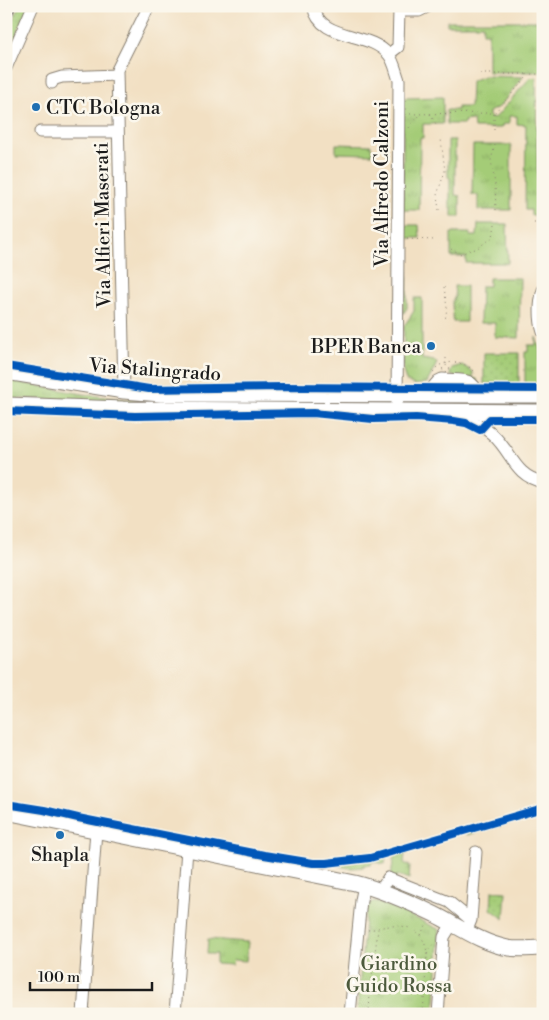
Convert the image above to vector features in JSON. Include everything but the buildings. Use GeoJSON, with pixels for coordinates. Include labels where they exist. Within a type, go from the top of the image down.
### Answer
{"type":"FeatureCollection","features":[{"type":"Feature","properties":{"kind":"main road","name":"Via Stalingrado"},"geometry":{"type":"LineString","coordinates":[[6,372],[124,391],[397,402],[430,410],[543,412]]}},
{"type":"Feature","properties":{"kind":"main road","name":"Via Stalingrado"},"geometry":{"type":"LineString","coordinates":[[6,405],[123,409],[397,402],[426,395],[543,396]]}},
{"type":"Feature","properties":{"kind":"main road"},"geometry":{"type":"LineString","coordinates":[[6,812],[364,885],[382,890],[452,924],[469,926],[480,938],[508,948],[543,948]]}},
{"type":"Feature","properties":{"kind":"street"},"geometry":{"type":"LineString","coordinates":[[6,68],[33,6]]}},
{"type":"Feature","properties":{"kind":"street","name":"Via Alfieri Maserati"},"geometry":{"type":"LineString","coordinates":[[124,391],[117,70],[149,6]]}},
{"type":"Feature","properties":{"kind":"street"},"geometry":{"type":"LineString","coordinates":[[312,6],[317,17],[327,28],[366,40],[389,54],[398,47],[399,11],[419,10],[429,6]]}},
{"type":"Feature","properties":{"kind":"street","name":"Via Alfredo Calzoni"},"geometry":{"type":"LineString","coordinates":[[389,54],[399,80],[397,402]]}},
{"type":"Feature","properties":{"kind":"street"},"geometry":{"type":"LineString","coordinates":[[52,83],[52,80],[62,76],[117,75]]}},
{"type":"Feature","properties":{"kind":"street"},"geometry":{"type":"LineString","coordinates":[[40,132],[118,132]]}},
{"type":"Feature","properties":{"kind":"street"},"geometry":{"type":"LineString","coordinates":[[543,290],[541,297],[541,323],[543,332]]}},
{"type":"Feature","properties":{"kind":"street"},"geometry":{"type":"LineString","coordinates":[[430,410],[477,423],[485,428],[495,436],[511,461],[520,470],[530,478],[543,482]]}},
{"type":"Feature","properties":{"kind":"street"},"geometry":{"type":"LineString","coordinates":[[83,1014],[96,830]]}},
{"type":"Feature","properties":{"kind":"street"},"geometry":{"type":"LineString","coordinates":[[175,1014],[187,849]]}},
{"type":"Feature","properties":{"kind":"street"},"geometry":{"type":"LineString","coordinates":[[469,926],[476,852]]}},
{"type":"Feature","properties":{"kind":"street"},"geometry":{"type":"LineString","coordinates":[[382,890],[388,878],[449,902],[469,926]]}},
{"type":"Feature","properties":{"kind":"street"},"geometry":{"type":"LineString","coordinates":[[350,1014],[364,885]]}},
{"type":"Feature","properties":{"kind":"street"},"geometry":{"type":"LineString","coordinates":[[438,1014],[444,937],[452,924]]}},
{"type":"Feature","properties":{"kind":"path"},"geometry":{"type":"LineString","coordinates":[[480,74],[543,74]]}},
{"type":"Feature","properties":{"kind":"path"},"geometry":{"type":"LineString","coordinates":[[494,130],[494,113],[527,77],[527,74]]}},
{"type":"Feature","properties":{"kind":"path"},"geometry":{"type":"LineString","coordinates":[[398,110],[413,114],[494,113]]}},
{"type":"Feature","properties":{"kind":"path"},"geometry":{"type":"LineString","coordinates":[[398,136],[405,134],[416,118],[422,114]]}},
{"type":"Feature","properties":{"kind":"path"},"geometry":{"type":"LineString","coordinates":[[430,114],[436,124]]}},
{"type":"Feature","properties":{"kind":"path"},"geometry":{"type":"LineString","coordinates":[[439,210],[437,196],[445,171],[442,138]]}},
{"type":"Feature","properties":{"kind":"path"},"geometry":{"type":"LineString","coordinates":[[495,145],[491,160],[495,184],[496,210]]}},
{"type":"Feature","properties":{"kind":"path"},"geometry":{"type":"LineString","coordinates":[[534,223],[543,223]]}},
{"type":"Feature","properties":{"kind":"path"},"geometry":{"type":"LineString","coordinates":[[451,249],[461,254],[476,249],[493,237],[495,224]]}},
{"type":"Feature","properties":{"kind":"path"},"geometry":{"type":"LineString","coordinates":[[398,239],[436,240]]}},
{"type":"Feature","properties":{"kind":"path"},"geometry":{"type":"LineString","coordinates":[[444,287],[447,308],[445,321]]}},
{"type":"Feature","properties":{"kind":"path"},"geometry":{"type":"LineString","coordinates":[[446,354],[446,364],[466,365],[473,369],[478,378]]}},
{"type":"Feature","properties":{"kind":"path"},"geometry":{"type":"LineString","coordinates":[[420,936],[428,923]]}},
{"type":"Feature","properties":{"kind":"path"},"geometry":{"type":"LineString","coordinates":[[364,930],[401,926],[412,930],[425,941],[427,955],[423,1014]]}},
{"type":"Feature","properties":{"kind":"path"},"geometry":{"type":"LineString","coordinates":[[369,1014],[378,928]]}},
{"type":"Feature","properties":{"kind":"path"},"geometry":{"type":"LineString","coordinates":[[427,955],[430,946],[439,941]]}},
{"type":"Feature","properties":{"kind":"path"},"geometry":{"type":"LineString","coordinates":[[358,991],[370,992]]}},
{"type":"Feature","properties":{"kind":"green space"},"geometry":{"type":"Polygon","coordinates":[[[19,6],[28,6],[6,60],[8,43],[6,36],[19,6]]]}},
{"type":"Feature","properties":{"kind":"green space"},"geometry":{"type":"Polygon","coordinates":[[[447,21],[542,21],[542,72],[488,72],[488,33],[483,33],[483,25],[447,25],[447,21]]]}},
{"type":"Feature","properties":{"kind":"green space"},"geometry":{"type":"Polygon","coordinates":[[[484,76],[523,77],[500,106],[489,112],[491,118],[496,117],[530,78],[536,77],[538,215],[531,215],[531,210],[525,210],[526,125],[517,124],[517,116],[509,116],[509,124],[503,124],[501,128],[474,128],[473,120],[464,121],[464,124],[447,124],[446,110],[457,110],[457,107],[470,107],[471,81],[484,76]]]}},
{"type":"Feature","properties":{"kind":"green space"},"geometry":{"type":"Polygon","coordinates":[[[443,97],[443,124],[423,124],[423,138],[420,138],[419,210],[403,210],[403,98],[443,97]]]}},
{"type":"Feature","properties":{"kind":"green space"},"geometry":{"type":"Polygon","coordinates":[[[448,140],[455,140],[455,195],[460,196],[460,217],[452,217],[452,208],[450,208],[448,140]]]}},
{"type":"Feature","properties":{"kind":"green space"},"geometry":{"type":"Polygon","coordinates":[[[336,144],[371,145],[372,154],[336,153],[336,144]]]}},
{"type":"Feature","properties":{"kind":"green space"},"geometry":{"type":"Polygon","coordinates":[[[473,145],[511,145],[511,210],[478,210],[478,195],[472,195],[473,145]]]}},
{"type":"Feature","properties":{"kind":"green space"},"geometry":{"type":"Polygon","coordinates":[[[478,224],[507,224],[508,263],[466,263],[466,257],[451,257],[451,233],[470,233],[470,236],[477,236],[478,224]]]}},
{"type":"Feature","properties":{"kind":"green space"},"geometry":{"type":"Polygon","coordinates":[[[406,225],[419,225],[420,238],[406,238],[406,225]]]}},
{"type":"Feature","properties":{"kind":"green space"},"geometry":{"type":"Polygon","coordinates":[[[403,269],[407,269],[407,308],[403,314],[403,269]]]}},
{"type":"Feature","properties":{"kind":"green space"},"geometry":{"type":"Polygon","coordinates":[[[489,278],[520,278],[519,338],[495,337],[495,323],[480,323],[481,286],[489,286],[489,278]]]}},
{"type":"Feature","properties":{"kind":"green space"},"geometry":{"type":"Polygon","coordinates":[[[454,286],[466,286],[466,322],[453,322],[452,302],[455,296],[454,286]]]}},
{"type":"Feature","properties":{"kind":"green space"},"geometry":{"type":"Polygon","coordinates":[[[414,298],[422,298],[422,359],[437,363],[427,383],[415,385],[406,381],[403,371],[404,326],[414,311],[414,298]]]}},
{"type":"Feature","properties":{"kind":"green space"},"geometry":{"type":"Polygon","coordinates":[[[536,337],[540,350],[540,384],[525,384],[525,352],[528,352],[528,345],[536,345],[536,337]]]}},
{"type":"Feature","properties":{"kind":"green space"},"geometry":{"type":"Polygon","coordinates":[[[484,353],[519,353],[519,384],[484,384],[484,353]]]}},
{"type":"Feature","properties":{"kind":"green space"},"geometry":{"type":"Polygon","coordinates":[[[462,365],[473,372],[473,378],[477,379],[478,383],[450,375],[452,368],[462,365]]]}},
{"type":"Feature","properties":{"kind":"green space"},"geometry":{"type":"Polygon","coordinates":[[[6,380],[121,399],[188,402],[173,404],[6,398],[6,380]]]}},
{"type":"Feature","properties":{"kind":"green space"},"geometry":{"type":"Polygon","coordinates":[[[543,811],[543,814],[467,835],[467,833],[543,811]]]}},
{"type":"Feature","properties":{"kind":"green space"},"geometry":{"type":"Polygon","coordinates":[[[416,847],[416,849],[405,853],[404,863],[410,866],[409,879],[397,875],[395,880],[391,878],[394,854],[416,847]]]}},
{"type":"Feature","properties":{"kind":"green space"},"geometry":{"type":"Polygon","coordinates":[[[386,856],[385,864],[372,861],[371,865],[364,865],[363,867],[347,868],[338,865],[370,860],[386,856]]]}},
{"type":"Feature","properties":{"kind":"green space"},"geometry":{"type":"Polygon","coordinates":[[[492,891],[506,892],[504,919],[491,909],[492,891]]]}},
{"type":"Feature","properties":{"kind":"green space","name":"Giardino Guido Rossa"},"geometry":{"type":"Polygon","coordinates":[[[374,901],[399,910],[440,930],[434,1014],[357,1014],[366,908],[368,904],[374,901]]]}},
{"type":"Feature","properties":{"kind":"green space"},"geometry":{"type":"Polygon","coordinates":[[[208,939],[248,942],[246,961],[233,960],[232,965],[216,964],[216,954],[207,954],[208,939]]]}},
{"type":"Feature","properties":{"kind":"railway"},"geometry":{"type":"LineString","coordinates":[[6,27],[15,6]]}},
{"type":"Feature","properties":{"kind":"cycle path"},"geometry":{"type":"LineString","coordinates":[[6,366],[149,389],[283,387],[543,389]]}},
{"type":"Feature","properties":{"kind":"cycle path"},"geometry":{"type":"LineString","coordinates":[[6,411],[135,416],[313,413],[373,419],[416,418],[454,421],[466,423],[480,430],[490,419],[543,419]]}},
{"type":"Feature","properties":{"kind":"cycle path"},"geometry":{"type":"LineString","coordinates":[[6,804],[313,863],[370,858],[543,808]]}},
{"type":"Feature","properties":{"kind":"place","name":"CTC Bologna"},"geometry":{"type":"Point","coordinates":[36,107]}},
{"type":"Feature","properties":{"kind":"place","name":"BPER Banca"},"geometry":{"type":"Point","coordinates":[431,346]}},
{"type":"Feature","properties":{"kind":"place","name":"Shapla"},"geometry":{"type":"Point","coordinates":[60,835]}}]}
